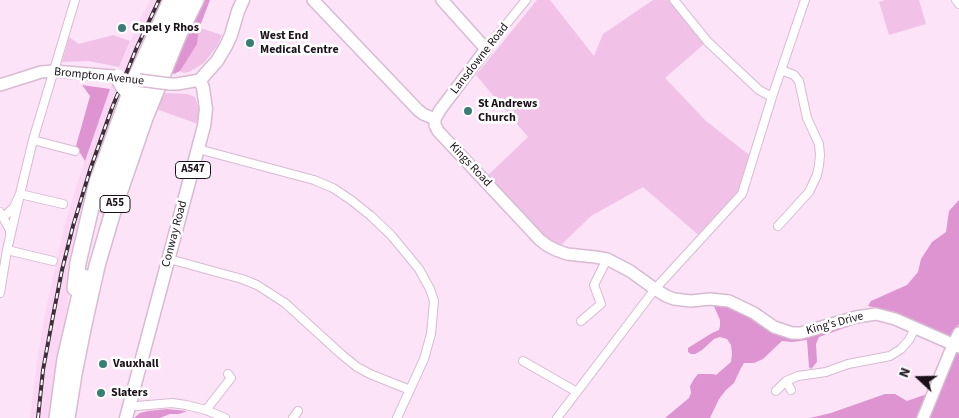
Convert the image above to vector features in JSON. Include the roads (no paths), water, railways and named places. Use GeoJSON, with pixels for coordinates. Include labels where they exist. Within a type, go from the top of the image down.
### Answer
{"type":"FeatureCollection","features":[{"type":"Feature","properties":{"kind":"highway"},"geometry":{"type":"LineString","coordinates":[[65,359],[78,263],[97,182],[123,108],[126,80],[171,0]]}},
{"type":"Feature","properties":{"kind":"highway","name":"A55"},"geometry":{"type":"LineString","coordinates":[[57,418],[65,359],[79,297],[115,169],[142,97],[184,0]]}},
{"type":"Feature","properties":{"kind":"highway","name":"A55"},"geometry":{"type":"LineString","coordinates":[[67,418],[84,324],[97,266],[114,208],[145,118],[179,34],[196,0]]}},
{"type":"Feature","properties":{"kind":"main road"},"geometry":{"type":"LineString","coordinates":[[200,80],[216,62],[226,46],[243,0]]}},
{"type":"Feature","properties":{"kind":"main road"},"geometry":{"type":"LineString","coordinates":[[313,0],[418,110],[435,118]]}},
{"type":"Feature","properties":{"kind":"main road"},"geometry":{"type":"LineString","coordinates":[[442,0],[486,49]]}},
{"type":"Feature","properties":{"kind":"main road","name":"Lansdowne Road"},"geometry":{"type":"LineString","coordinates":[[435,118],[486,49]]}},
{"type":"Feature","properties":{"kind":"main road","name":"Brompton Avenue"},"geometry":{"type":"LineString","coordinates":[[0,86],[41,72],[53,71],[170,84],[200,80]]}},
{"type":"Feature","properties":{"kind":"main road","name":"Conway Road"},"geometry":{"type":"LineString","coordinates":[[127,412],[204,126],[206,109],[200,80]]}},
{"type":"Feature","properties":{"kind":"main road","name":"Kings Road"},"geometry":{"type":"LineString","coordinates":[[435,118],[438,132],[540,240],[548,246],[567,254],[607,260],[630,271],[655,289]]}},
{"type":"Feature","properties":{"kind":"main road","name":"King's Drive"},"geometry":{"type":"LineString","coordinates":[[655,289],[666,296],[682,301],[710,299],[730,301],[774,326],[792,333],[814,330],[856,316],[885,316],[956,346]]}},
{"type":"Feature","properties":{"kind":"main road"},"geometry":{"type":"LineString","coordinates":[[923,418],[956,346],[959,333]]}},
{"type":"Feature","properties":{"kind":"street"},"geometry":{"type":"LineString","coordinates":[[0,293],[7,250],[33,140],[75,0]]}},
{"type":"Feature","properties":{"kind":"street","name":"Lansdowne Road"},"geometry":{"type":"LineString","coordinates":[[486,49],[526,0]]}},
{"type":"Feature","properties":{"kind":"street"},"geometry":{"type":"LineString","coordinates":[[674,0],[708,42],[759,90],[772,98]]}},
{"type":"Feature","properties":{"kind":"street"},"geometry":{"type":"LineString","coordinates":[[557,418],[655,289],[742,194],[805,0]]}},
{"type":"Feature","properties":{"kind":"street"},"geometry":{"type":"LineString","coordinates":[[956,0],[959,4]]}},
{"type":"Feature","properties":{"kind":"street"},"geometry":{"type":"LineString","coordinates":[[778,226],[809,192],[819,166],[820,155],[819,144],[807,118],[799,81],[794,75],[781,70]]}},
{"type":"Feature","properties":{"kind":"street"},"geometry":{"type":"LineString","coordinates":[[33,140],[75,151]]}},
{"type":"Feature","properties":{"kind":"street"},"geometry":{"type":"LineString","coordinates":[[198,149],[314,180],[333,188],[372,216],[406,252],[419,269],[434,301],[431,334],[424,359],[398,418]]}},
{"type":"Feature","properties":{"kind":"street"},"geometry":{"type":"LineString","coordinates":[[20,194],[63,204]]}},
{"type":"Feature","properties":{"kind":"street"},"geometry":{"type":"LineString","coordinates":[[10,240],[10,230],[2,214],[14,207],[20,194]]}},
{"type":"Feature","properties":{"kind":"street"},"geometry":{"type":"LineString","coordinates":[[7,250],[53,261]]}},
{"type":"Feature","properties":{"kind":"street"},"geometry":{"type":"LineString","coordinates":[[169,259],[242,279],[257,285],[285,303],[357,367],[410,390]]}},
{"type":"Feature","properties":{"kind":"street"},"geometry":{"type":"LineString","coordinates":[[580,321],[601,304],[594,285],[607,260]]}},
{"type":"Feature","properties":{"kind":"street"},"geometry":{"type":"LineString","coordinates":[[776,391],[786,381],[802,374],[809,375],[826,372],[848,364],[890,356],[901,350],[915,328]]}},
{"type":"Feature","properties":{"kind":"street"},"geometry":{"type":"LineString","coordinates":[[523,362],[577,392]]}},
{"type":"Feature","properties":{"kind":"street"},"geometry":{"type":"LineString","coordinates":[[206,410],[231,378],[228,374]]}},
{"type":"Feature","properties":{"kind":"street"},"geometry":{"type":"LineString","coordinates":[[786,381],[791,390]]}},
{"type":"Feature","properties":{"kind":"street"},"geometry":{"type":"LineString","coordinates":[[127,412],[137,406],[172,403],[206,410],[226,418]]}},
{"type":"Feature","properties":{"kind":"street"},"geometry":{"type":"LineString","coordinates":[[293,418],[298,411]]}},
{"type":"Feature","properties":{"kind":"railway"},"geometry":{"type":"LineString","coordinates":[[38,418],[43,370],[62,270],[73,226],[112,108],[159,0]]}},
{"type":"Feature","properties":{"kind":"place","name":"Capel y Rhos"},"geometry":{"type":"Point","coordinates":[122,28]}},
{"type":"Feature","properties":{"kind":"place","name":"West End Medical Centre"},"geometry":{"type":"Point","coordinates":[250,43]}},
{"type":"Feature","properties":{"kind":"place","name":"St Andrews Church"},"geometry":{"type":"Point","coordinates":[468,111]}},
{"type":"Feature","properties":{"kind":"place","name":"Vauxhall"},"geometry":{"type":"Point","coordinates":[103,364]}},
{"type":"Feature","properties":{"kind":"place","name":"Slaters"},"geometry":{"type":"Point","coordinates":[101,393]}}]}
